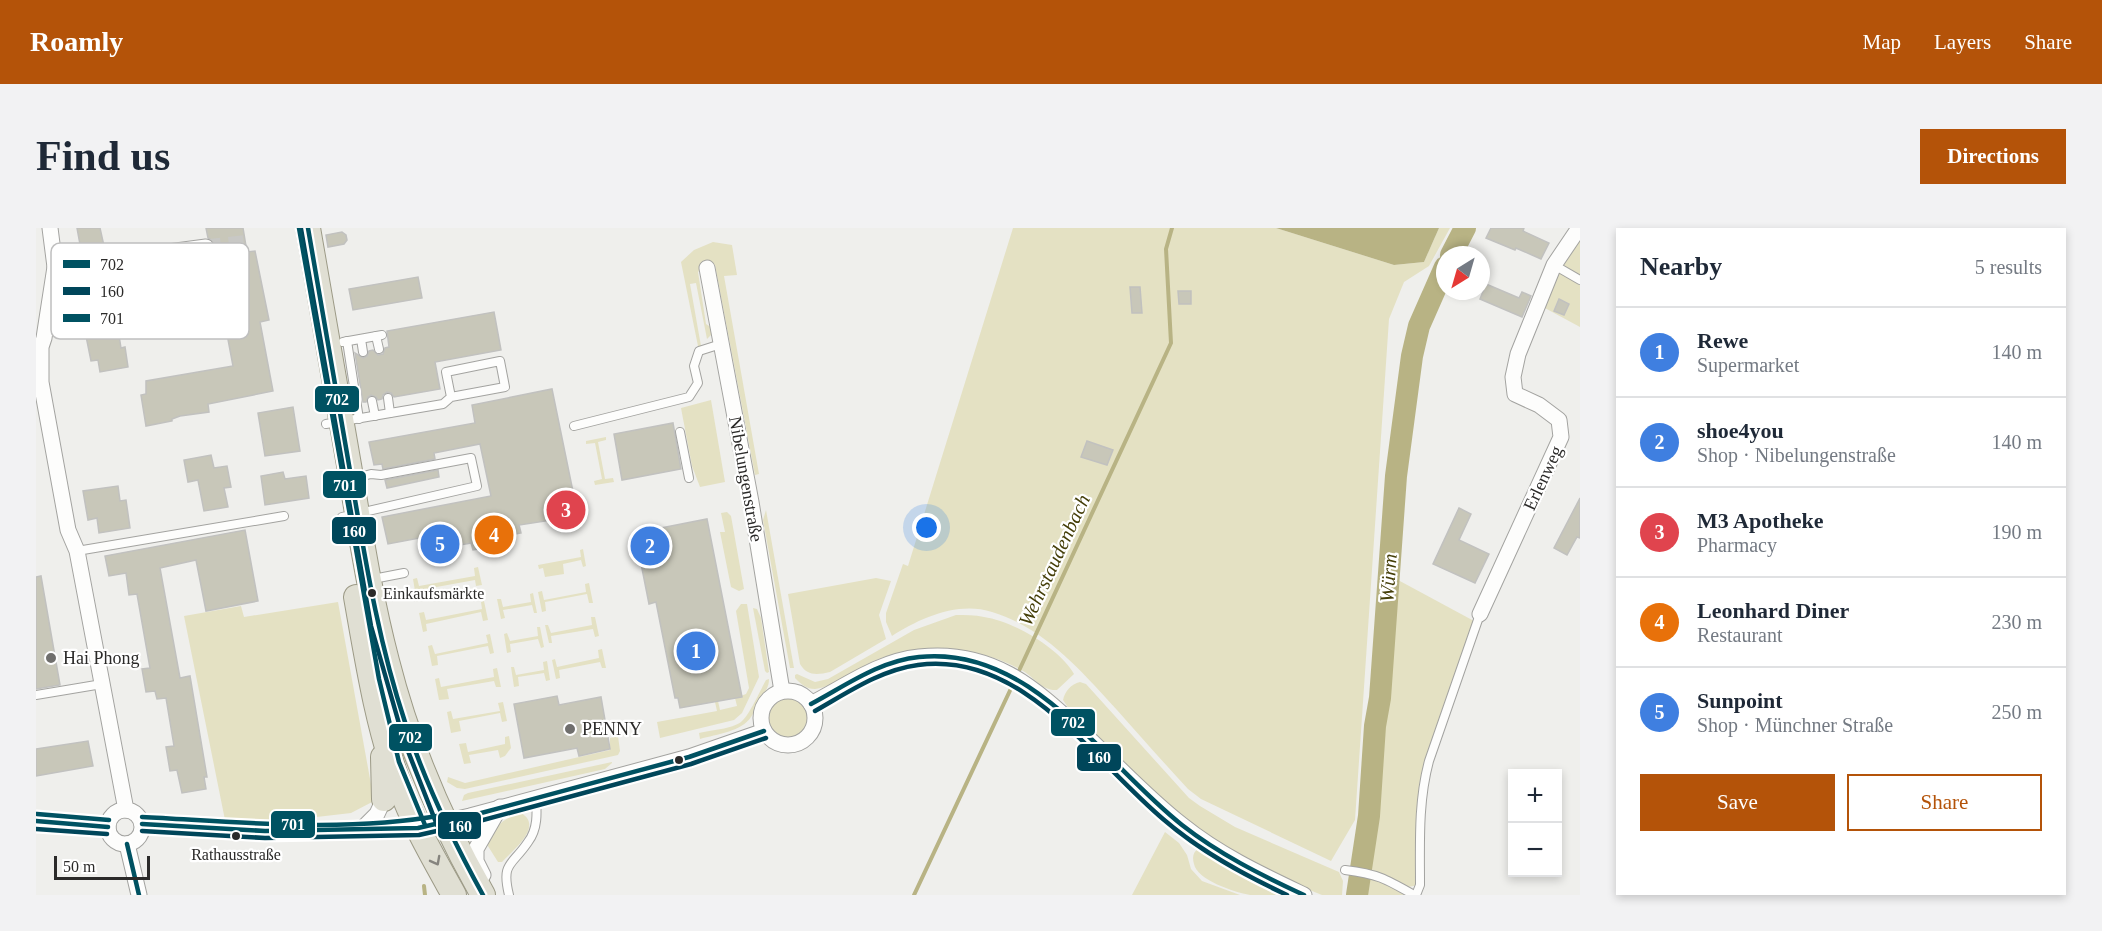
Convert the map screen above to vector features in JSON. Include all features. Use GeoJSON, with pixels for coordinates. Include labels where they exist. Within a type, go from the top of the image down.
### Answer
{"type":"FeatureCollection","features":[{"type":"Feature","properties":{"kind":"main road"},"geometry":{"type":"LineString","coordinates":[[291,228],[324,336]]}},
{"type":"Feature","properties":{"kind":"main road"},"geometry":{"type":"LineString","coordinates":[[308,228],[324,336],[342,422],[344,481],[382,725],[384,800]]}},
{"type":"Feature","properties":{"kind":"main road"},"geometry":{"type":"LineString","coordinates":[[361,581],[419,761],[444,822],[483,895]]}},
{"type":"Feature","properties":{"kind":"main road"},"geometry":{"type":"LineString","coordinates":[[382,725],[399,785],[418,828],[454,895]]}},
{"type":"Feature","properties":{"kind":"street"},"geometry":{"type":"LineString","coordinates":[[50,228],[52,243]]}},
{"type":"Feature","properties":{"kind":"street","name":"Erlenweg"},"geometry":{"type":"LineString","coordinates":[[1480,614],[1561,437],[1559,420],[1539,405],[1515,394],[1513,377],[1518,354],[1554,265],[1579,228]]}},
{"type":"Feature","properties":{"kind":"street","name":"Nibelungenstraße"},"geometry":{"type":"LineString","coordinates":[[707,268],[751,502],[783,691]]}},
{"type":"Feature","properties":{"kind":"street"},"geometry":{"type":"LineString","coordinates":[[51,288],[41,347],[41,382],[68,530],[77,551],[126,810]]}},
{"type":"Feature","properties":{"kind":"street"},"geometry":{"type":"LineString","coordinates":[[811,704],[881,667],[918,657],[949,656],[969,659],[1007,672],[1028,685],[1051,704],[1181,825],[1230,858],[1304,895]]}},
{"type":"Feature","properties":{"kind":"street"},"geometry":{"type":"LineString","coordinates":[[783,691],[796,692],[804,696],[811,704],[815,719],[813,728],[802,741],[795,744],[777,743],[770,739],[764,731],[761,713],[770,697],[783,691]]}},
{"type":"Feature","properties":{"kind":"street"},"geometry":{"type":"LineString","coordinates":[[142,824],[265,831],[360,831],[418,828],[689,757],[764,731]]}},
{"type":"Feature","properties":{"kind":"street"},"geometry":{"type":"LineString","coordinates":[[360,831],[377,814],[384,800]]}},
{"type":"Feature","properties":{"kind":"street"},"geometry":{"type":"LineString","coordinates":[[490,895],[476,861],[476,849],[500,807]]}},
{"type":"Feature","properties":{"kind":"street"},"geometry":{"type":"LineString","coordinates":[[126,810],[136,814],[142,824],[137,839],[127,844],[121,844],[112,838],[108,827],[111,817],[126,810]]}},
{"type":"Feature","properties":{"kind":"street"},"geometry":{"type":"LineString","coordinates":[[36,821],[108,827]]}},
{"type":"Feature","properties":{"kind":"street"},"geometry":{"type":"LineString","coordinates":[[127,844],[139,895]]}},
{"type":"Feature","properties":{"kind":"lane"},"geometry":{"type":"LineString","coordinates":[[1554,265],[1580,280]]}},
{"type":"Feature","properties":{"kind":"lane"},"geometry":{"type":"LineString","coordinates":[[379,349],[379,335],[361,339],[324,336],[342,422],[443,404],[452,397],[505,387],[500,361],[446,372],[452,397]]}},
{"type":"Feature","properties":{"kind":"lane"},"geometry":{"type":"LineString","coordinates":[[361,339],[363,351]]}},
{"type":"Feature","properties":{"kind":"lane"},"geometry":{"type":"LineString","coordinates":[[574,426],[689,397],[698,383],[694,366],[699,351],[721,344]]}},
{"type":"Feature","properties":{"kind":"lane"},"geometry":{"type":"LineString","coordinates":[[388,398],[390,413]]}},
{"type":"Feature","properties":{"kind":"lane"},"geometry":{"type":"LineString","coordinates":[[372,401],[375,416]]}},
{"type":"Feature","properties":{"kind":"lane"},"geometry":{"type":"LineString","coordinates":[[680,432],[689,478]]}},
{"type":"Feature","properties":{"kind":"lane"},"geometry":{"type":"LineString","coordinates":[[344,481],[471,458],[477,486],[350,515]]}},
{"type":"Feature","properties":{"kind":"lane"},"geometry":{"type":"LineString","coordinates":[[77,551],[284,516]]}},
{"type":"Feature","properties":{"kind":"lane"},"geometry":{"type":"LineString","coordinates":[[361,581],[404,573]]}},
{"type":"Feature","properties":{"kind":"lane"},"geometry":{"type":"LineString","coordinates":[[1349,871],[1370,873],[1385,878],[1415,895],[1420,885],[1420,805],[1429,761],[1480,614]]}},
{"type":"Feature","properties":{"kind":"lane"},"geometry":{"type":"LineString","coordinates":[[36,695],[102,684]]}},
{"type":"Feature","properties":{"kind":"lane"},"geometry":{"type":"LineString","coordinates":[[508,895],[504,877],[516,856],[530,841],[537,820],[536,797]]}},
{"type":"Feature","properties":{"kind":"shaded area"},"geometry":{"type":"Polygon","coordinates":[[[1013,228],[1276,228],[1394,265],[1424,262],[1439,228],[1450,228],[1440,246],[1436,246],[1436,253],[1429,266],[1404,282],[1389,319],[1355,820],[1331,861],[1201,799],[1188,789],[1076,666],[1045,640],[1011,619],[979,609],[953,610],[915,623],[892,636],[886,622],[886,613],[903,564],[908,566],[1013,228]]]}},
{"type":"Feature","properties":{"kind":"shaded area"},"geometry":{"type":"Polygon","coordinates":[[[1276,228],[1439,228],[1424,262],[1394,265],[1276,228]]]}},
{"type":"Feature","properties":{"kind":"shaded area"},"geometry":{"type":"Polygon","coordinates":[[[1580,238],[1580,327],[1543,307],[1557,273],[1580,238]]]}},
{"type":"Feature","properties":{"kind":"shaded area"},"geometry":{"type":"Polygon","coordinates":[[[713,242],[732,245],[737,275],[724,276],[759,474],[755,475],[715,265],[702,268],[698,272],[706,324],[712,328],[711,335],[707,339],[696,283],[690,284],[701,346],[698,346],[681,262],[694,250],[713,242]]]}},
{"type":"Feature","properties":{"kind":"shaded area"},"geometry":{"type":"Polygon","coordinates":[[[711,400],[725,482],[700,487],[692,466],[681,408],[711,400]]]}},
{"type":"Feature","properties":{"kind":"shaded area"},"geometry":{"type":"Polygon","coordinates":[[[606,437],[606,440],[598,442],[605,479],[613,478],[614,482],[595,485],[594,481],[602,479],[595,443],[586,444],[586,441],[606,437]]]}},
{"type":"Feature","properties":{"kind":"shaded area"},"geometry":{"type":"Polygon","coordinates":[[[766,510],[794,668],[790,668],[763,520],[766,510]]]}},
{"type":"Feature","properties":{"kind":"shaded area"},"geometry":{"type":"Polygon","coordinates":[[[727,512],[731,516],[744,589],[739,591],[731,587],[720,532],[725,532],[721,513],[727,512]]]}},
{"type":"Feature","properties":{"kind":"shaded area"},"geometry":{"type":"Polygon","coordinates":[[[583,549],[586,566],[583,567],[581,560],[563,564],[564,574],[545,577],[543,568],[539,569],[538,565],[581,557],[580,550],[583,549]]]}},
{"type":"Feature","properties":{"kind":"shaded area"},"geometry":{"type":"Polygon","coordinates":[[[478,567],[482,585],[476,586],[475,580],[420,590],[421,596],[416,597],[413,579],[417,578],[419,586],[475,576],[474,568],[478,567]]]}},
{"type":"Feature","properties":{"kind":"shaded area"},"geometry":{"type":"Polygon","coordinates":[[[876,578],[891,581],[879,615],[886,639],[830,672],[817,674],[806,671],[800,664],[788,594],[876,578]]]}},
{"type":"Feature","properties":{"kind":"shaded area"},"geometry":{"type":"Polygon","coordinates":[[[1398,580],[1474,621],[1420,780],[1417,883],[1407,887],[1370,869],[1398,580]]]}},
{"type":"Feature","properties":{"kind":"shaded area"},"geometry":{"type":"Polygon","coordinates":[[[589,583],[593,603],[589,603],[587,594],[545,602],[546,611],[542,612],[538,592],[542,591],[544,600],[586,592],[585,584],[589,583]]]}},
{"type":"Feature","properties":{"kind":"shaded area"},"geometry":{"type":"Polygon","coordinates":[[[533,593],[537,613],[534,613],[532,605],[503,610],[505,618],[501,619],[497,599],[501,599],[503,607],[531,602],[530,594],[533,593]]]}},
{"type":"Feature","properties":{"kind":"shaded area"},"geometry":{"type":"Polygon","coordinates":[[[484,601],[488,620],[483,621],[481,612],[426,624],[427,631],[423,632],[419,613],[424,612],[426,620],[482,609],[481,602],[484,601]]]}},
{"type":"Feature","properties":{"kind":"shaded area"},"geometry":{"type":"Polygon","coordinates":[[[338,602],[374,801],[351,813],[265,823],[225,820],[184,616],[241,606],[244,617],[338,602]]]}},
{"type":"Feature","properties":{"kind":"shaded area"},"geometry":{"type":"Polygon","coordinates":[[[741,604],[747,604],[759,677],[742,713],[734,720],[660,738],[657,722],[717,711],[715,702],[718,701],[720,710],[737,706],[735,698],[746,694],[749,688],[736,611],[741,604]]]}},
{"type":"Feature","properties":{"kind":"shaded area"},"geometry":{"type":"Polygon","coordinates":[[[753,608],[757,609],[761,618],[769,672],[767,673],[765,671],[753,608]]]}},
{"type":"Feature","properties":{"kind":"shaded area"},"geometry":{"type":"Polygon","coordinates":[[[956,615],[996,620],[1021,630],[1058,655],[1074,674],[1057,690],[1052,690],[1023,671],[998,659],[972,652],[930,649],[883,657],[821,688],[809,688],[795,678],[797,674],[815,682],[828,679],[914,630],[956,615]]]}},
{"type":"Feature","properties":{"kind":"shaded area"},"geometry":{"type":"Polygon","coordinates":[[[591,617],[595,617],[599,636],[595,637],[593,629],[551,636],[552,643],[549,643],[545,625],[548,625],[551,633],[592,625],[591,617]]]}},
{"type":"Feature","properties":{"kind":"shaded area"},"geometry":{"type":"Polygon","coordinates":[[[537,627],[540,627],[544,647],[541,648],[538,639],[510,644],[511,652],[507,653],[504,634],[507,633],[510,641],[538,636],[537,627]]]}},
{"type":"Feature","properties":{"kind":"shaded area"},"geometry":{"type":"Polygon","coordinates":[[[490,634],[494,653],[490,654],[488,646],[437,656],[438,665],[432,666],[428,646],[432,645],[435,654],[488,643],[486,635],[490,634]]]}},
{"type":"Feature","properties":{"kind":"shaded area"},"geometry":{"type":"Polygon","coordinates":[[[602,649],[606,668],[602,668],[600,662],[559,670],[560,678],[556,679],[552,660],[555,659],[557,667],[599,658],[598,650],[602,649]]]}},
{"type":"Feature","properties":{"kind":"shaded area"},"geometry":{"type":"Polygon","coordinates":[[[547,661],[550,680],[546,681],[544,673],[518,677],[519,686],[514,687],[511,667],[514,667],[516,675],[544,670],[543,662],[547,661]]]}},
{"type":"Feature","properties":{"kind":"shaded area"},"geometry":{"type":"Polygon","coordinates":[[[497,668],[501,687],[496,687],[494,681],[447,689],[449,699],[439,700],[435,679],[439,678],[441,687],[494,677],[493,669],[497,668]]]}},
{"type":"Feature","properties":{"kind":"shaded area"},"geometry":{"type":"Polygon","coordinates":[[[769,679],[766,690],[747,722],[728,732],[700,739],[699,733],[727,728],[741,722],[751,709],[766,680],[769,679]]]}},
{"type":"Feature","properties":{"kind":"shaded area"},"geometry":{"type":"Polygon","coordinates":[[[1080,682],[1086,684],[1189,798],[1235,827],[1339,872],[1343,881],[1342,895],[1322,895],[1302,887],[1214,841],[1185,820],[1075,718],[1063,700],[1069,688],[1080,682]]]}},
{"type":"Feature","properties":{"kind":"shaded area"},"geometry":{"type":"Polygon","coordinates":[[[788,698],[796,699],[802,704],[807,710],[807,726],[802,732],[796,737],[788,738],[780,737],[774,732],[769,726],[768,718],[769,710],[774,704],[780,699],[788,698]]]}},
{"type":"Feature","properties":{"kind":"shaded area"},"geometry":{"type":"Polygon","coordinates":[[[503,702],[507,721],[502,722],[500,713],[459,721],[461,731],[451,733],[447,712],[451,711],[453,719],[500,711],[498,703],[503,702]]]}},
{"type":"Feature","properties":{"kind":"shaded area"},"geometry":{"type":"Polygon","coordinates":[[[509,736],[511,748],[505,756],[500,758],[498,750],[469,755],[471,763],[464,764],[459,744],[466,743],[468,752],[505,744],[505,737],[509,736]]]}},
{"type":"Feature","properties":{"kind":"shaded area"},"geometry":{"type":"Polygon","coordinates":[[[618,736],[620,751],[618,755],[465,789],[457,788],[447,782],[448,777],[465,783],[610,750],[610,738],[618,736]]]}},
{"type":"Feature","properties":{"kind":"shaded area"},"geometry":{"type":"Polygon","coordinates":[[[612,762],[605,769],[462,801],[464,795],[468,793],[612,762]]]}},
{"type":"Feature","properties":{"kind":"shaded area"},"geometry":{"type":"Polygon","coordinates":[[[521,813],[527,818],[528,831],[513,851],[502,862],[498,862],[486,843],[500,824],[521,813]]]}},
{"type":"Feature","properties":{"kind":"shaded area"},"geometry":{"type":"Polygon","coordinates":[[[1165,832],[1179,843],[1187,855],[1191,869],[1202,881],[1240,895],[1132,895],[1165,832]]]}},
{"type":"Feature","properties":{"kind":"shaded area"},"geometry":{"type":"Polygon","coordinates":[[[1199,848],[1288,895],[1250,895],[1209,880],[1197,870],[1194,864],[1195,851],[1199,848]]]}},
{"type":"Feature","properties":{"kind":"shaded area"},"geometry":{"type":"Polygon","coordinates":[[[1350,875],[1365,877],[1404,895],[1348,895],[1350,875]]]}},
{"type":"Feature","properties":{"kind":"building"},"geometry":{"type":"Polygon","coordinates":[[[77,228],[100,228],[103,243],[80,243],[77,228]]]}},
{"type":"Feature","properties":{"kind":"building"},"geometry":{"type":"Polygon","coordinates":[[[206,228],[243,228],[246,243],[214,243],[208,238],[206,228]]]}},
{"type":"Feature","properties":{"kind":"building"},"geometry":{"type":"Polygon","coordinates":[[[1491,228],[1524,228],[1523,231],[1549,243],[1541,259],[1486,238],[1491,228]]]}},
{"type":"Feature","properties":{"kind":"building"},"geometry":{"type":"Polygon","coordinates":[[[342,232],[346,235],[347,240],[344,244],[328,247],[326,235],[342,232]]]}},
{"type":"Feature","properties":{"kind":"building"},"geometry":{"type":"Polygon","coordinates":[[[255,251],[269,320],[260,322],[273,391],[208,404],[209,412],[180,416],[172,421],[146,426],[141,395],[146,394],[146,381],[233,366],[228,339],[249,339],[249,252],[255,251]]]}},
{"type":"Feature","properties":{"kind":"building"},"geometry":{"type":"Polygon","coordinates":[[[418,277],[422,298],[353,310],[349,289],[418,277]]]}},
{"type":"Feature","properties":{"kind":"building"},"geometry":{"type":"Polygon","coordinates":[[[1490,286],[1519,298],[1522,292],[1531,296],[1522,317],[1482,300],[1490,300],[1490,286]]]}},
{"type":"Feature","properties":{"kind":"building"},"geometry":{"type":"Polygon","coordinates":[[[1130,287],[1140,287],[1142,313],[1132,313],[1130,287]]]}},
{"type":"Feature","properties":{"kind":"building"},"geometry":{"type":"Polygon","coordinates":[[[1178,291],[1191,291],[1191,304],[1179,304],[1178,291]]]}},
{"type":"Feature","properties":{"kind":"building"},"geometry":{"type":"Polygon","coordinates":[[[1559,299],[1569,304],[1564,315],[1554,311],[1559,299]]]}},
{"type":"Feature","properties":{"kind":"building"},"geometry":{"type":"Polygon","coordinates":[[[494,312],[501,350],[435,362],[440,389],[394,397],[387,392],[382,399],[378,400],[371,395],[366,402],[363,402],[355,353],[363,358],[373,350],[378,355],[383,354],[385,348],[389,347],[387,331],[494,312]]]}},
{"type":"Feature","properties":{"kind":"building"},"geometry":{"type":"Polygon","coordinates":[[[87,339],[120,339],[121,348],[125,347],[128,367],[100,372],[98,360],[91,361],[87,339]]]}},
{"type":"Feature","properties":{"kind":"building"},"geometry":{"type":"Polygon","coordinates":[[[552,389],[578,516],[519,525],[521,533],[484,540],[486,548],[473,550],[471,543],[433,550],[430,536],[388,544],[382,517],[491,496],[480,444],[434,453],[435,459],[383,469],[382,464],[374,465],[369,442],[475,423],[472,405],[552,389]]]}},
{"type":"Feature","properties":{"kind":"building"},"geometry":{"type":"Polygon","coordinates":[[[293,407],[300,451],[265,456],[258,413],[293,407]]]}},
{"type":"Feature","properties":{"kind":"building"},"geometry":{"type":"Polygon","coordinates":[[[673,423],[681,469],[622,480],[614,434],[673,423]]]}},
{"type":"Feature","properties":{"kind":"building"},"geometry":{"type":"Polygon","coordinates":[[[1087,441],[1113,450],[1107,465],[1081,457],[1087,441]]]}},
{"type":"Feature","properties":{"kind":"building"},"geometry":{"type":"Polygon","coordinates":[[[211,455],[214,468],[227,466],[231,487],[224,488],[228,507],[204,511],[198,480],[188,482],[184,460],[211,455]]]}},
{"type":"Feature","properties":{"kind":"building"},"geometry":{"type":"Polygon","coordinates":[[[438,470],[439,477],[387,488],[385,480],[438,470]]]}},
{"type":"Feature","properties":{"kind":"building"},"geometry":{"type":"Polygon","coordinates":[[[283,472],[285,479],[306,476],[309,498],[265,505],[261,476],[283,472]]]}},
{"type":"Feature","properties":{"kind":"building"},"geometry":{"type":"Polygon","coordinates":[[[118,486],[120,501],[126,500],[130,528],[99,533],[97,518],[88,520],[83,491],[118,486]]]}},
{"type":"Feature","properties":{"kind":"building"},"geometry":{"type":"Polygon","coordinates":[[[1580,498],[1580,538],[1577,537],[1567,555],[1554,548],[1580,498]]]}},
{"type":"Feature","properties":{"kind":"building"},"geometry":{"type":"Polygon","coordinates":[[[1459,508],[1471,514],[1459,540],[1489,554],[1475,583],[1433,564],[1459,508]]]}},
{"type":"Feature","properties":{"kind":"building"},"geometry":{"type":"Polygon","coordinates":[[[707,519],[742,697],[680,708],[678,698],[675,698],[656,602],[649,604],[635,533],[707,519]]]}},
{"type":"Feature","properties":{"kind":"building"},"geometry":{"type":"Polygon","coordinates":[[[245,530],[258,601],[206,611],[196,560],[160,568],[180,678],[190,676],[207,777],[204,777],[206,789],[182,793],[177,770],[170,771],[166,747],[174,746],[166,698],[157,699],[155,691],[146,692],[142,669],[150,668],[137,594],[129,595],[126,573],[109,576],[105,556],[245,530]]]}},
{"type":"Feature","properties":{"kind":"building"},"geometry":{"type":"Polygon","coordinates":[[[41,576],[60,685],[36,689],[36,577],[41,576]]]}},
{"type":"Feature","properties":{"kind":"building"},"geometry":{"type":"Polygon","coordinates":[[[557,696],[559,705],[601,697],[610,749],[579,756],[577,748],[524,758],[514,704],[557,696]]]}},
{"type":"Feature","properties":{"kind":"building"},"geometry":{"type":"Polygon","coordinates":[[[88,741],[93,766],[36,776],[36,749],[88,741]]]}},
{"type":"Feature","properties":{"kind":"waterway","name":"Wehrstaudenbach"},"geometry":{"type":"LineString","coordinates":[[1017,675],[1171,343],[1166,249],[1172,228]]}},
{"type":"Feature","properties":{"kind":"waterway","name":"Würm"},"geometry":{"type":"LineString","coordinates":[[1456,246],[1465,228]]}},
{"type":"Feature","properties":{"kind":"waterway","name":"Würm"},"geometry":{"type":"LineString","coordinates":[[1357,895],[1369,816],[1375,726],[1380,698],[1396,476],[1412,356],[1419,326],[1436,287]]}},
{"type":"Feature","properties":{"kind":"waterway","name":"Wehrstaudenbach"},"geometry":{"type":"LineString","coordinates":[[914,895],[1014,682]]}},
{"type":"Feature","properties":{"kind":"waterway"},"geometry":{"type":"LineString","coordinates":[[424,886],[425,895]]}},
{"type":"Feature","properties":{"kind":"tunnel"},"geometry":{"type":"LineString","coordinates":[[240,243],[249,242]]}},
{"type":"Feature","properties":{"kind":"transit line","name":"701"},"geometry":{"type":"LineString","coordinates":[[299,228],[379,679],[399,762],[425,825]]}},
{"type":"Feature","properties":{"kind":"transit line","name":"702"},"geometry":{"type":"LineString","coordinates":[[308,228],[366,562],[395,690],[430,788],[483,895]]}},
{"type":"Feature","properties":{"kind":"transit line","name":"160"},"geometry":{"type":"LineString","coordinates":[[301,229],[371,626],[404,741],[437,825]]}},
{"type":"Feature","properties":{"kind":"transit line","name":"702"},"geometry":{"type":"LineString","coordinates":[[811,704],[863,675],[904,659],[960,658],[997,669],[1031,689],[1063,713],[1153,799],[1196,836],[1272,880],[1304,895]]}},
{"type":"Feature","properties":{"kind":"transit line","name":"160"},"geometry":{"type":"LineString","coordinates":[[815,711],[877,677],[918,665],[955,665],[990,675],[1023,692],[1053,714],[1136,795],[1192,841],[1238,870],[1287,895]]}},
{"type":"Feature","properties":{"kind":"transit line","name":"702"},"geometry":{"type":"LineString","coordinates":[[142,824],[265,831],[418,828],[689,757],[764,731]]}},
{"type":"Feature","properties":{"kind":"transit line","name":"160"},"geometry":{"type":"LineString","coordinates":[[142,831],[265,838],[419,835],[691,764],[766,738]]}},
{"type":"Feature","properties":{"kind":"transit line","name":"701"},"geometry":{"type":"LineString","coordinates":[[37,814],[109,820]]}},
{"type":"Feature","properties":{"kind":"transit line","name":"701"},"geometry":{"type":"LineString","coordinates":[[142,817],[331,825],[369,824],[443,815]]}},
{"type":"Feature","properties":{"kind":"transit line","name":"702"},"geometry":{"type":"LineString","coordinates":[[36,821],[108,827]]}},
{"type":"Feature","properties":{"kind":"transit line","name":"160"},"geometry":{"type":"LineString","coordinates":[[36,829],[107,834]]}},
{"type":"Feature","properties":{"kind":"transit line","name":"702"},"geometry":{"type":"LineString","coordinates":[[127,844],[139,895]]}},
{"type":"Feature","properties":{"kind":"place","name":"M3 Apotheke"},"geometry":{"type":"Point","coordinates":[566,510]}},
{"type":"Feature","properties":{"kind":"place","name":"Leonhard Diner"},"geometry":{"type":"Point","coordinates":[494,535]}},
{"type":"Feature","properties":{"kind":"place","name":"Sunpoint"},"geometry":{"type":"Point","coordinates":[440,544]}},
{"type":"Feature","properties":{"kind":"place","name":"shoe4you"},"geometry":{"type":"Point","coordinates":[650,546]}},
{"type":"Feature","properties":{"kind":"place","name":"Einkaufsmärkte"},"geometry":{"type":"Point","coordinates":[372,593]}},
{"type":"Feature","properties":{"kind":"place","name":"Rewe"},"geometry":{"type":"Point","coordinates":[696,651]}},
{"type":"Feature","properties":{"kind":"place","name":"Hai Phong"},"geometry":{"type":"Point","coordinates":[51,658]}},
{"type":"Feature","properties":{"kind":"place","name":"PENNY"},"geometry":{"type":"Point","coordinates":[570,729]}},
{"type":"Feature","properties":{"kind":"place","name":"Rathausstraße"},"geometry":{"type":"Point","coordinates":[236,836]}}]}
